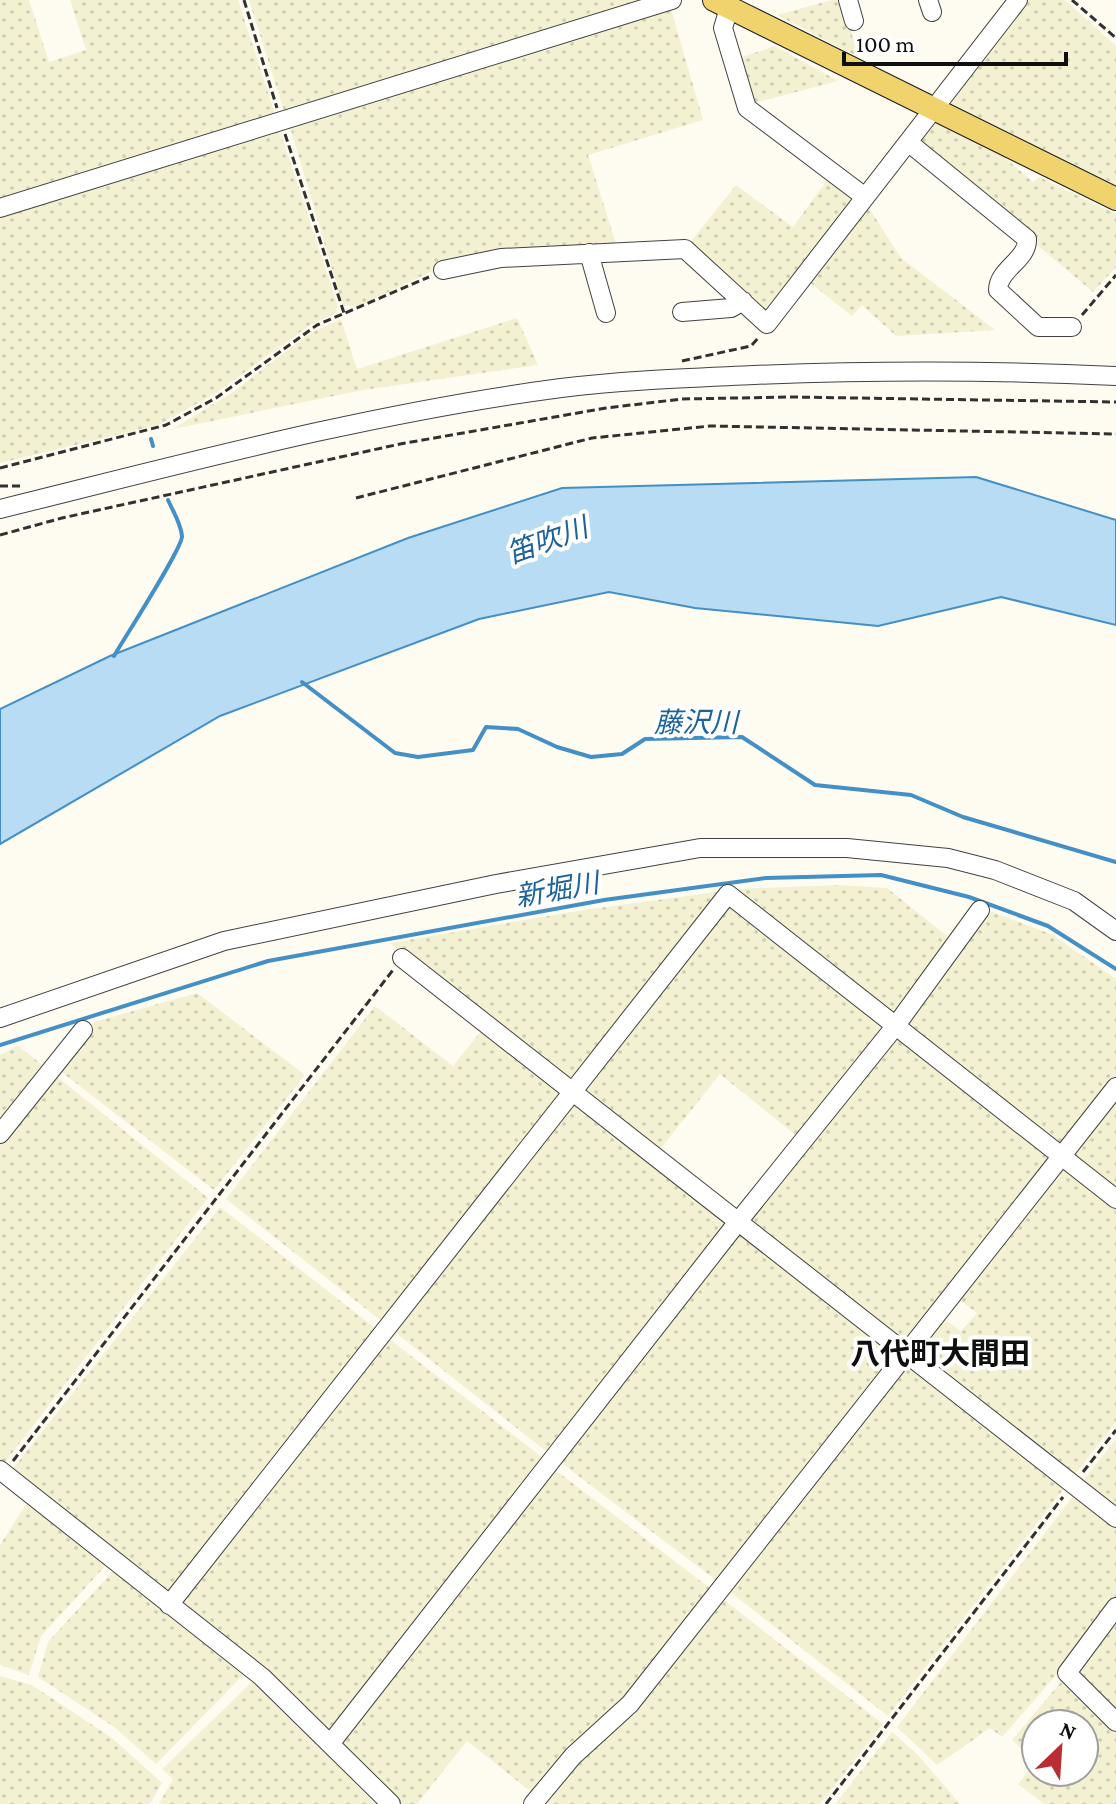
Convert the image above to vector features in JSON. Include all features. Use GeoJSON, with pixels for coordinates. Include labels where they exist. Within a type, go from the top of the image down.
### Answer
{"type":"FeatureCollection","features":[{"type":"Feature","properties":{"kind":"main road"},"geometry":{"type":"LineString","coordinates":[[721,4],[1116,199]]}},
{"type":"Feature","properties":{"kind":"street"},"geometry":{"type":"LineString","coordinates":[[0,208],[672,0]]}},
{"type":"Feature","properties":{"kind":"street"},"geometry":{"type":"LineString","coordinates":[[848,0],[854,21]]}},
{"type":"Feature","properties":{"kind":"street"},"geometry":{"type":"LineString","coordinates":[[443,270],[501,258],[685,249],[767,324],[1018,0]]}},
{"type":"Feature","properties":{"kind":"street"},"geometry":{"type":"LineString","coordinates":[[721,4],[723,28],[747,108],[865,197]]}},
{"type":"Feature","properties":{"kind":"street"},"geometry":{"type":"LineString","coordinates":[[908,142],[1027,239],[1026,249],[1001,278],[998,290],[1038,327],[1072,327]]}},
{"type":"Feature","properties":{"kind":"street"},"geometry":{"type":"LineString","coordinates":[[589,253],[606,313]]}},
{"type":"Feature","properties":{"kind":"street"},"geometry":{"type":"LineString","coordinates":[[682,312],[731,308],[743,301]]}},
{"type":"Feature","properties":{"kind":"street"},"geometry":{"type":"LineString","coordinates":[[0,509],[333,427],[563,388],[640,380],[801,373],[963,370],[1116,376]]}},
{"type":"Feature","properties":{"kind":"street"},"geometry":{"type":"LineString","coordinates":[[0,1018],[224,941],[496,884],[700,848],[847,848],[948,858],[995,870],[1074,901],[1116,931]]}},
{"type":"Feature","properties":{"kind":"street"},"geometry":{"type":"LineString","coordinates":[[169,1605],[728,894],[1116,1199]]}},
{"type":"Feature","properties":{"kind":"street"},"geometry":{"type":"LineString","coordinates":[[330,1744],[737,1223],[897,1024],[980,910]]}},
{"type":"Feature","properties":{"kind":"street"},"geometry":{"type":"LineString","coordinates":[[402,958],[570,1093],[1116,1518]]}},
{"type":"Feature","properties":{"kind":"street"},"geometry":{"type":"LineString","coordinates":[[0,1134],[83,1030]]}},
{"type":"Feature","properties":{"kind":"street"},"geometry":{"type":"LineString","coordinates":[[533,1804],[573,1756],[630,1704],[1116,1087]]}},
{"type":"Feature","properties":{"kind":"street"},"geometry":{"type":"LineString","coordinates":[[2,1472],[262,1677],[391,1804]]}},
{"type":"Feature","properties":{"kind":"street"},"geometry":{"type":"LineString","coordinates":[[1116,1607],[1067,1673],[1116,1722]]}},
{"type":"Feature","properties":{"kind":"path"},"geometry":{"type":"LineString","coordinates":[[244,0],[344,313]]}},
{"type":"Feature","properties":{"kind":"path"},"geometry":{"type":"LineString","coordinates":[[1072,0],[1116,38]]}},
{"type":"Feature","properties":{"kind":"path"},"geometry":{"type":"LineString","coordinates":[[0,468],[166,425],[216,398],[303,334],[443,270]]}},
{"type":"Feature","properties":{"kind":"path"},"geometry":{"type":"LineString","coordinates":[[1072,327],[1116,275]]}},
{"type":"Feature","properties":{"kind":"path"},"geometry":{"type":"LineString","coordinates":[[673,363],[751,346],[758,339]]}},
{"type":"Feature","properties":{"kind":"path"},"geometry":{"type":"LineString","coordinates":[[0,535],[479,429],[682,399],[969,397],[1116,402]]}},
{"type":"Feature","properties":{"kind":"path"},"geometry":{"type":"LineString","coordinates":[[356,498],[592,438],[710,426],[1116,434]]}},
{"type":"Feature","properties":{"kind":"path"},"geometry":{"type":"LineString","coordinates":[[161,490],[163,498]]}},
{"type":"Feature","properties":{"kind":"path"},"geometry":{"type":"LineString","coordinates":[[2,1472],[402,958]]}},
{"type":"Feature","properties":{"kind":"path"},"geometry":{"type":"LineString","coordinates":[[826,1804],[1116,1430]]}},
{"type":"Feature","properties":{"kind":"shaded area"},"geometry":{"type":"Polygon","coordinates":[[[0,0],[29,0],[49,62],[86,50],[70,0],[238,0],[276,117],[0,202],[0,0]]]}},
{"type":"Feature","properties":{"kind":"shaded area"},"geometry":{"type":"Polygon","coordinates":[[[249,0],[648,0],[284,111],[249,0]]]}},
{"type":"Feature","properties":{"kind":"shaded area"},"geometry":{"type":"Polygon","coordinates":[[[832,0],[843,0],[858,57],[777,15],[832,0]]]}},
{"type":"Feature","properties":{"kind":"shaded area"},"geometry":{"type":"Polygon","coordinates":[[[1027,0],[1065,0],[1116,46],[1116,185],[947,102],[1027,0]]]}},
{"type":"Feature","properties":{"kind":"shaded area"},"geometry":{"type":"Polygon","coordinates":[[[671,9],[703,120],[588,155],[617,247],[441,267],[359,306],[343,306],[290,127],[671,9]]]}},
{"type":"Feature","properties":{"kind":"shaded area"},"geometry":{"type":"Polygon","coordinates":[[[775,46],[838,81],[751,104],[736,59],[775,46]]]}},
{"type":"Feature","properties":{"kind":"shaded area"},"geometry":{"type":"Polygon","coordinates":[[[935,123],[1002,155],[1033,182],[1039,177],[1116,214],[1116,267],[1093,292],[917,144],[935,123]]]}},
{"type":"Feature","properties":{"kind":"shaded area"},"geometry":{"type":"Polygon","coordinates":[[[279,128],[338,306],[336,313],[310,325],[216,393],[158,425],[0,463],[0,215],[279,128]]]}},
{"type":"Feature","properties":{"kind":"shaded area"},"geometry":{"type":"Polygon","coordinates":[[[830,176],[858,197],[770,312],[763,313],[688,245],[736,185],[793,227],[830,176]]]}},
{"type":"Feature","properties":{"kind":"shaded area"},"geometry":{"type":"Polygon","coordinates":[[[867,205],[901,258],[995,330],[896,336],[862,305],[852,316],[808,281],[867,205]]]}},
{"type":"Feature","properties":{"kind":"shaded area"},"geometry":{"type":"Polygon","coordinates":[[[517,318],[538,365],[363,390],[173,429],[233,392],[307,335],[341,319],[357,369],[517,318]]]}},
{"type":"Feature","properties":{"kind":"shaded area"},"geometry":{"type":"Polygon","coordinates":[[[840,885],[887,888],[953,941],[896,1017],[732,889],[840,885]]]}},
{"type":"Feature","properties":{"kind":"shaded area"},"geometry":{"type":"Polygon","coordinates":[[[724,891],[570,1087],[390,943],[577,911],[724,891]]]}},
{"type":"Feature","properties":{"kind":"shaded area"},"geometry":{"type":"Polygon","coordinates":[[[729,903],[886,1025],[798,1137],[720,1074],[658,1152],[577,1090],[729,903]]]}},
{"type":"Feature","properties":{"kind":"shaded area"},"geometry":{"type":"Polygon","coordinates":[[[990,911],[1053,935],[1116,979],[1116,1079],[1062,1148],[903,1023],[990,911]]]}},
{"type":"Feature","properties":{"kind":"shaded area"},"geometry":{"type":"Polygon","coordinates":[[[197,993],[305,1075],[214,1190],[59,1070],[94,1022],[197,993]]]}},
{"type":"Feature","properties":{"kind":"shaded area"},"geometry":{"type":"Polygon","coordinates":[[[375,1006],[453,1066],[482,1030],[563,1095],[384,1323],[226,1199],[375,1006]]]}},
{"type":"Feature","properties":{"kind":"shaded area"},"geometry":{"type":"Polygon","coordinates":[[[897,1033],[1054,1158],[904,1345],[746,1221],[897,1033]]]}},
{"type":"Feature","properties":{"kind":"shaded area"},"geometry":{"type":"Polygon","coordinates":[[[18,1046],[46,1068],[0,1124],[0,1055],[18,1046]]]}},
{"type":"Feature","properties":{"kind":"shaded area"},"geometry":{"type":"Polygon","coordinates":[[[55,1075],[208,1198],[3,1465],[0,1463],[0,1144],[55,1075]]]}},
{"type":"Feature","properties":{"kind":"shaded area"},"geometry":{"type":"Polygon","coordinates":[[[1116,1095],[1116,1192],[1069,1154],[1116,1095]]]}},
{"type":"Feature","properties":{"kind":"shaded area"},"geometry":{"type":"Polygon","coordinates":[[[570,1103],[730,1226],[551,1455],[391,1329],[570,1103]]]}},
{"type":"Feature","properties":{"kind":"shaded area"},"geometry":{"type":"Polygon","coordinates":[[[1063,1165],[1116,1207],[1116,1422],[1072,1478],[916,1355],[944,1319],[961,1331],[977,1313],[958,1299],[1063,1165]]]}},
{"type":"Feature","properties":{"kind":"shaded area"},"geometry":{"type":"Polygon","coordinates":[[[220,1207],[379,1331],[171,1597],[11,1471],[220,1207]]]}},
{"type":"Feature","properties":{"kind":"shaded area"},"geometry":{"type":"Polygon","coordinates":[[[740,1234],[898,1357],[717,1581],[560,1462],[740,1234]]]}},
{"type":"Feature","properties":{"kind":"shaded area"},"geometry":{"type":"Polygon","coordinates":[[[388,1338],[547,1461],[331,1734],[179,1603],[388,1338]]]}},
{"type":"Feature","properties":{"kind":"shaded area"},"geometry":{"type":"Polygon","coordinates":[[[908,1364],[1065,1487],[888,1716],[729,1591],[908,1364]]]}},
{"type":"Feature","properties":{"kind":"shaded area"},"geometry":{"type":"Polygon","coordinates":[[[1116,1439],[1116,1511],[1081,1483],[1116,1439]]]}},
{"type":"Feature","properties":{"kind":"shaded area"},"geometry":{"type":"Polygon","coordinates":[[[554,1469],[715,1592],[623,1704],[534,1794],[467,1741],[417,1804],[398,1804],[338,1743],[554,1469]]]}},
{"type":"Feature","properties":{"kind":"shaded area"},"geometry":{"type":"Polygon","coordinates":[[[1074,1495],[1116,1527],[1116,1598],[1027,1708],[1020,1708],[1020,1716],[1002,1737],[990,1728],[937,1765],[897,1727],[1074,1495]]]}},
{"type":"Feature","properties":{"kind":"shaded area"},"geometry":{"type":"Polygon","coordinates":[[[28,1501],[108,1563],[41,1636],[29,1675],[0,1665],[0,1545],[28,1501]]]}},
{"type":"Feature","properties":{"kind":"shaded area"},"geometry":{"type":"Polygon","coordinates":[[[115,1569],[244,1674],[156,1764],[114,1727],[38,1677],[48,1642],[115,1569]]]}},
{"type":"Feature","properties":{"kind":"shaded area"},"geometry":{"type":"Polygon","coordinates":[[[724,1600],[883,1724],[820,1804],[543,1804],[587,1753],[635,1714],[724,1600]]]}},
{"type":"Feature","properties":{"kind":"shaded area"},"geometry":{"type":"Polygon","coordinates":[[[1116,1617],[1116,1714],[1075,1673],[1116,1617]]]}},
{"type":"Feature","properties":{"kind":"shaded area"},"geometry":{"type":"Polygon","coordinates":[[[0,1676],[32,1685],[112,1738],[162,1783],[150,1804],[0,1804],[0,1676]]]}},
{"type":"Feature","properties":{"kind":"shaded area"},"geometry":{"type":"Polygon","coordinates":[[[253,1681],[288,1712],[375,1804],[159,1804],[173,1779],[162,1769],[253,1681]]]}},
{"type":"Feature","properties":{"kind":"shaded area"},"geometry":{"type":"Polygon","coordinates":[[[1061,1682],[1088,1708],[1039,1708],[1061,1682]]]}},
{"type":"Feature","properties":{"kind":"shaded area"},"geometry":{"type":"Polygon","coordinates":[[[1100,1719],[1116,1734],[1116,1804],[1044,1804],[1023,1788],[1100,1788],[1100,1719]]]}},
{"type":"Feature","properties":{"kind":"shaded area"},"geometry":{"type":"Polygon","coordinates":[[[1020,1731],[1020,1747],[1012,1740],[1020,1731]]]}},
{"type":"Feature","properties":{"kind":"shaded area"},"geometry":{"type":"Polygon","coordinates":[[[892,1732],[918,1755],[960,1804],[835,1804],[892,1732]]]}},
{"type":"Feature","properties":{"kind":"water","name":"笛吹川"},"geometry":{"type":"Polygon","coordinates":[[[976,477],[1116,520],[1116,625],[1001,597],[878,626],[695,608],[609,592],[479,619],[220,716],[0,844],[0,709],[110,656],[408,538],[562,488],[976,477]]]}},
{"type":"Feature","properties":{"kind":"waterway"},"geometry":{"type":"LineString","coordinates":[[151,439],[153,446]]}},
{"type":"Feature","properties":{"kind":"waterway"},"geometry":{"type":"LineString","coordinates":[[114,656],[180,544],[180,527],[168,500]]}},
{"type":"Feature","properties":{"kind":"waterway","name":"藤沢川"},"geometry":{"type":"LineString","coordinates":[[302,682],[395,753],[418,757],[473,750],[486,727],[518,729],[557,747],[591,757],[622,754],[645,739],[742,737],[815,785],[911,795],[963,817],[1116,862]]}},
{"type":"Feature","properties":{"kind":"waterway","name":"新堀川"},"geometry":{"type":"LineString","coordinates":[[0,1045],[268,961],[604,900],[766,878],[881,875],[969,897],[1048,926],[1116,969]]}},
{"type":"Feature","properties":{"kind":"district","name":"八代町大間田"},"geometry":{"type":"Point","coordinates":[940,1354]}}]}
